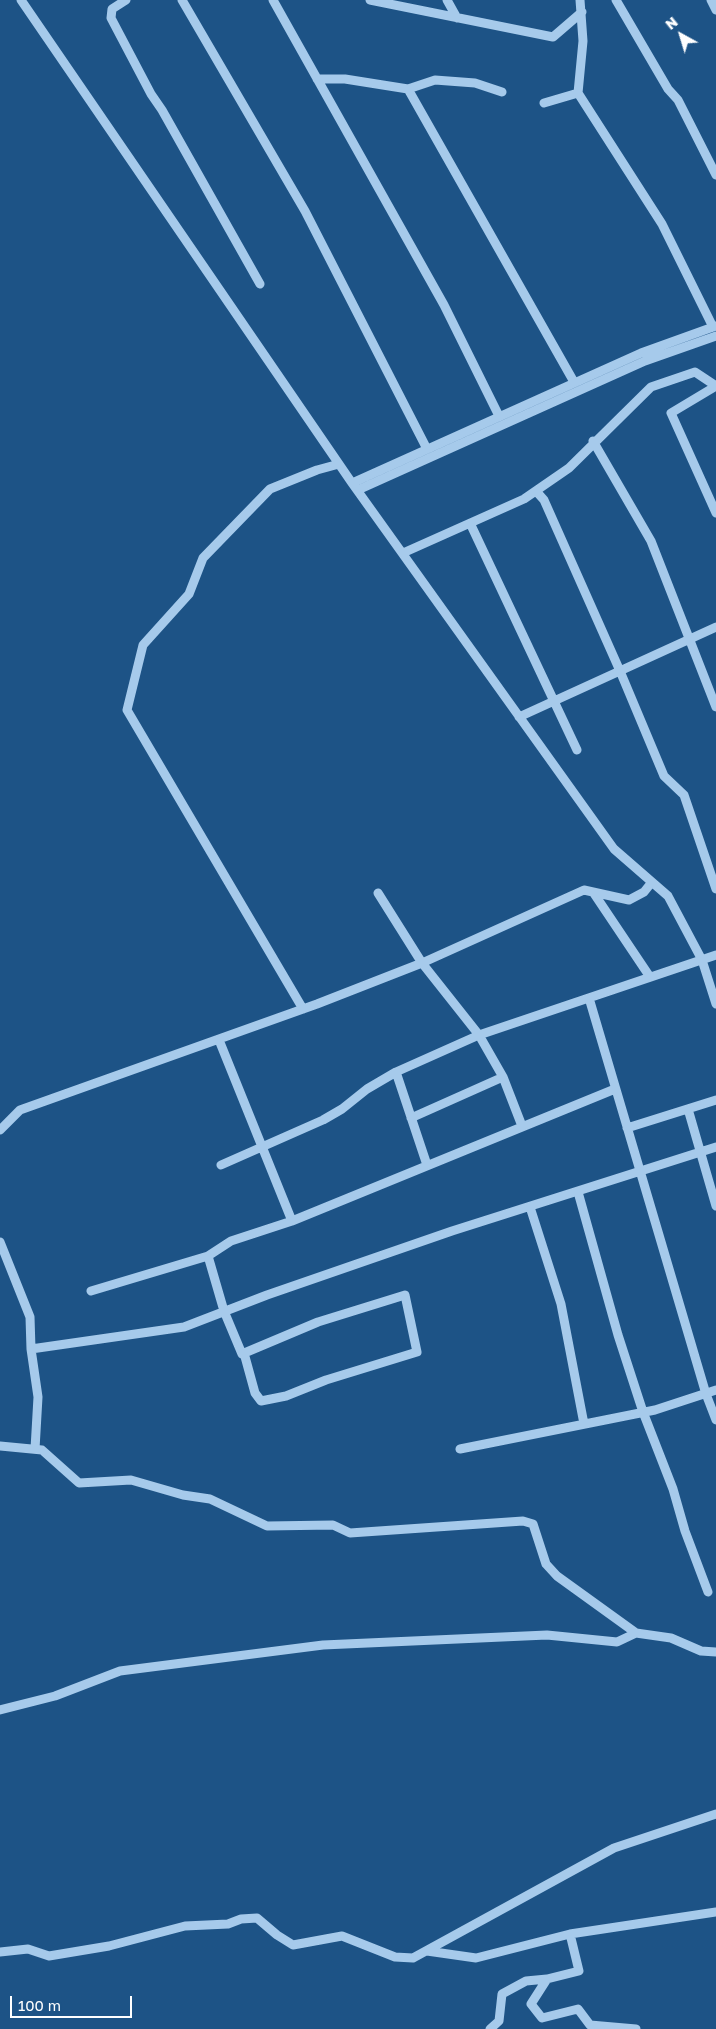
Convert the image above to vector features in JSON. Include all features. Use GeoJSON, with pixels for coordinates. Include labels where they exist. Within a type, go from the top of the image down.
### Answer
{"type":"FeatureCollection","features":[{"type":"Feature","properties":{"kind":"street"},"geometry":{"type":"LineString","coordinates":[[21,0],[355,487],[614,849],[668,896],[702,960],[716,1004]]}},
{"type":"Feature","properties":{"kind":"street"},"geometry":{"type":"LineString","coordinates":[[126,0],[112,10],[111,18],[151,94],[162,110],[260,284]]}},
{"type":"Feature","properties":{"kind":"street"},"geometry":{"type":"LineString","coordinates":[[182,0],[305,211],[426,449]]}},
{"type":"Feature","properties":{"kind":"street"},"geometry":{"type":"LineString","coordinates":[[273,0],[444,305],[499,416]]}},
{"type":"Feature","properties":{"kind":"street"},"geometry":{"type":"LineString","coordinates":[[370,0],[553,36],[582,12]]}},
{"type":"Feature","properties":{"kind":"street"},"geometry":{"type":"LineString","coordinates":[[447,0],[457,18]]}},
{"type":"Feature","properties":{"kind":"street"},"geometry":{"type":"LineString","coordinates":[[580,0],[583,41],[578,93],[662,224],[715,329]]}},
{"type":"Feature","properties":{"kind":"street"},"geometry":{"type":"LineString","coordinates":[[616,0],[668,88],[678,100],[716,175]]}},
{"type":"Feature","properties":{"kind":"street"},"geometry":{"type":"LineString","coordinates":[[711,0],[716,10]]}},
{"type":"Feature","properties":{"kind":"street"},"geometry":{"type":"LineString","coordinates":[[318,79],[345,79],[408,89],[435,80],[476,83],[502,92]]}},
{"type":"Feature","properties":{"kind":"street"},"geometry":{"type":"LineString","coordinates":[[408,89],[574,382]]}},
{"type":"Feature","properties":{"kind":"street"},"geometry":{"type":"LineString","coordinates":[[544,103],[578,93]]}},
{"type":"Feature","properties":{"kind":"street"},"geometry":{"type":"LineString","coordinates":[[355,487],[426,449],[574,382],[641,353],[715,329]]}},
{"type":"Feature","properties":{"kind":"street"},"geometry":{"type":"LineString","coordinates":[[355,487],[715,329]]}},
{"type":"Feature","properties":{"kind":"street"},"geometry":{"type":"LineString","coordinates":[[403,553],[524,499],[569,468],[593,441],[651,387],[695,372],[716,386],[671,413],[716,513]]}},
{"type":"Feature","properties":{"kind":"street"},"geometry":{"type":"LineString","coordinates":[[593,441],[651,541],[716,707]]}},
{"type":"Feature","properties":{"kind":"street"},"geometry":{"type":"LineString","coordinates":[[303,1009],[127,710],[143,645],[189,594],[203,558],[270,489],[317,470],[339,464]]}},
{"type":"Feature","properties":{"kind":"street"},"geometry":{"type":"LineString","coordinates":[[536,491],[544,500],[620,671],[664,776],[684,795],[716,889]]}},
{"type":"Feature","properties":{"kind":"street"},"geometry":{"type":"LineString","coordinates":[[470,523],[577,750]]}},
{"type":"Feature","properties":{"kind":"street"},"geometry":{"type":"LineString","coordinates":[[519,717],[716,627]]}},
{"type":"Feature","properties":{"kind":"street"},"geometry":{"type":"LineString","coordinates":[[0,1130],[20,1110],[220,1040],[422,963],[584,890],[630,900],[644,892],[652,882]]}},
{"type":"Feature","properties":{"kind":"street"},"geometry":{"type":"LineString","coordinates":[[593,892],[650,977]]}},
{"type":"Feature","properties":{"kind":"street"},"geometry":{"type":"LineString","coordinates":[[378,893],[422,963],[479,1035],[503,1077],[522,1126]]}},
{"type":"Feature","properties":{"kind":"street"},"geometry":{"type":"LineString","coordinates":[[221,1165],[336,1113],[366,1089],[396,1072],[479,1035],[716,956]]}},
{"type":"Feature","properties":{"kind":"street"},"geometry":{"type":"LineString","coordinates":[[589,998],[706,1394],[716,1420]]}},
{"type":"Feature","properties":{"kind":"street"},"geometry":{"type":"LineString","coordinates":[[220,1040],[292,1220]]}},
{"type":"Feature","properties":{"kind":"street"},"geometry":{"type":"LineString","coordinates":[[396,1072],[427,1166]]}},
{"type":"Feature","properties":{"kind":"street"},"geometry":{"type":"LineString","coordinates":[[410,1118],[503,1077]]}},
{"type":"Feature","properties":{"kind":"street"},"geometry":{"type":"LineString","coordinates":[[91,1291],[208,1256],[231,1241],[292,1220],[615,1089]]}},
{"type":"Feature","properties":{"kind":"street"},"geometry":{"type":"LineString","coordinates":[[627,1128],[716,1100]]}},
{"type":"Feature","properties":{"kind":"street"},"geometry":{"type":"LineString","coordinates":[[688,1109],[716,1206]]}},
{"type":"Feature","properties":{"kind":"street"},"geometry":{"type":"LineString","coordinates":[[31,1349],[184,1327],[224,1311],[452,1231],[716,1147]]}},
{"type":"Feature","properties":{"kind":"street"},"geometry":{"type":"LineString","coordinates":[[578,1192],[618,1335],[643,1412],[673,1489],[685,1531],[708,1592]]}},
{"type":"Feature","properties":{"kind":"street"},"geometry":{"type":"LineString","coordinates":[[530,1207],[561,1304],[584,1424]]}},
{"type":"Feature","properties":{"kind":"street"},"geometry":{"type":"LineString","coordinates":[[0,1242],[30,1317],[31,1349],[38,1397],[35,1449]]}},
{"type":"Feature","properties":{"kind":"street"},"geometry":{"type":"LineString","coordinates":[[208,1256],[224,1311],[244,1353],[255,1393],[261,1401],[286,1396],[326,1380],[417,1352],[405,1294],[318,1322],[244,1353]]}},
{"type":"Feature","properties":{"kind":"street"},"geometry":{"type":"LineString","coordinates":[[460,1449],[643,1412],[716,1390]]}},
{"type":"Feature","properties":{"kind":"street"},"geometry":{"type":"LineString","coordinates":[[0,1446],[42,1450],[79,1483],[131,1480],[183,1495],[210,1499],[267,1526],[334,1524],[350,1532],[523,1521],[533,1524],[546,1564],[557,1576],[636,1633],[671,1638],[701,1651],[716,1652]]}},
{"type":"Feature","properties":{"kind":"street"},"geometry":{"type":"LineString","coordinates":[[0,1710],[54,1696],[120,1671],[313,1646],[547,1635],[618,1642],[636,1633]]}},
{"type":"Feature","properties":{"kind":"street"},"geometry":{"type":"LineString","coordinates":[[0,1952],[28,1949],[50,1956],[109,1946],[185,1926],[228,1924],[242,1919],[257,1918],[277,1936],[293,1945],[342,1936],[395,1957],[413,1958],[614,1848],[716,1814]]}},
{"type":"Feature","properties":{"kind":"street"},"geometry":{"type":"LineString","coordinates":[[427,1951],[476,1958],[570,1934],[716,1912]]}},
{"type":"Feature","properties":{"kind":"street"},"geometry":{"type":"LineString","coordinates":[[490,2029],[499,2021],[502,1994],[526,1981],[547,1979],[579,1971],[570,1934]]}},
{"type":"Feature","properties":{"kind":"street"},"geometry":{"type":"LineString","coordinates":[[547,1979],[531,2004],[542,2018],[578,2008],[590,2025],[636,2029]]}}]}
